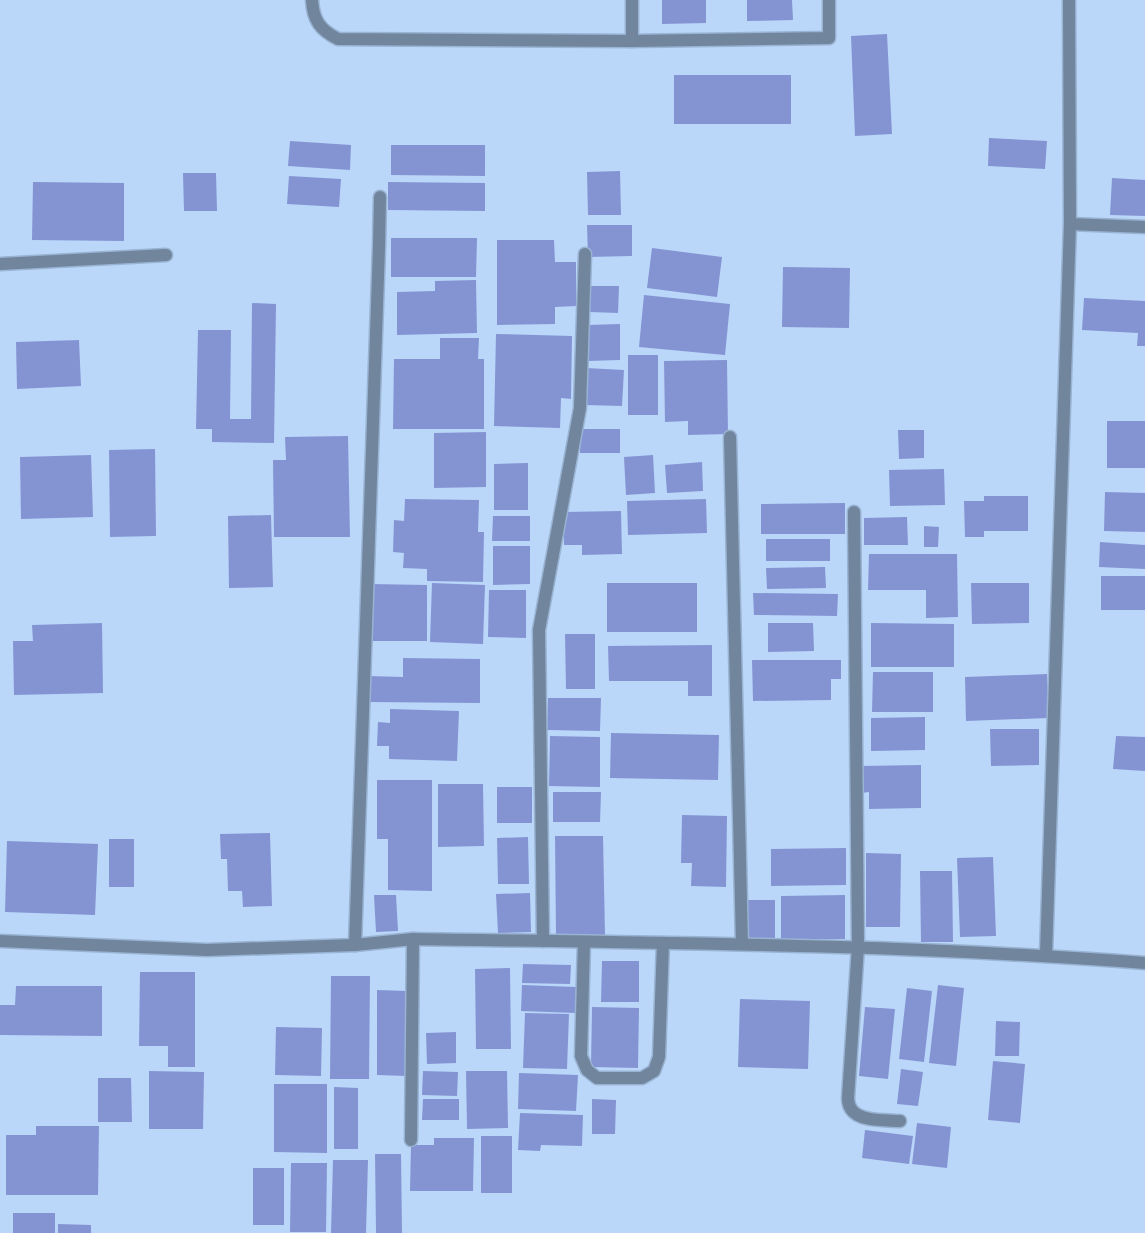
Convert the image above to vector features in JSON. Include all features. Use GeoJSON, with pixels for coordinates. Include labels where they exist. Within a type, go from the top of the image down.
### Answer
{"type":"FeatureCollection","features":[{"type":"Feature","properties":{"kind":"street"},"geometry":{"type":"LineString","coordinates":[[312,0],[319,27],[338,39],[632,41],[829,38],[828,0]]}},
{"type":"Feature","properties":{"kind":"street"},"geometry":{"type":"LineString","coordinates":[[632,0],[632,41]]}},
{"type":"Feature","properties":{"kind":"street"},"geometry":{"type":"LineString","coordinates":[[1046,955],[1070,224],[1069,0]]}},
{"type":"Feature","properties":{"kind":"street"},"geometry":{"type":"LineString","coordinates":[[354,945],[380,247],[380,197]]}},
{"type":"Feature","properties":{"kind":"street"},"geometry":{"type":"LineString","coordinates":[[1070,224],[1145,227]]}},
{"type":"Feature","properties":{"kind":"street"},"geometry":{"type":"LineString","coordinates":[[543,941],[539,630],[580,408],[585,254]]}},
{"type":"Feature","properties":{"kind":"street"},"geometry":{"type":"LineString","coordinates":[[0,264],[166,255]]}},
{"type":"Feature","properties":{"kind":"street"},"geometry":{"type":"LineString","coordinates":[[730,437],[742,944]]}},
{"type":"Feature","properties":{"kind":"street"},"geometry":{"type":"LineString","coordinates":[[854,512],[858,946],[848,1098],[850,1108],[855,1114],[864,1118],[900,1121]]}},
{"type":"Feature","properties":{"kind":"street"},"geometry":{"type":"LineString","coordinates":[[411,1140],[413,939]]}},
{"type":"Feature","properties":{"kind":"street"},"geometry":{"type":"LineString","coordinates":[[0,941],[207,950],[354,945],[413,939],[858,946],[1046,955],[1145,963]]}},
{"type":"Feature","properties":{"kind":"street"},"geometry":{"type":"LineString","coordinates":[[584,942],[581,1056],[587,1070],[597,1078],[642,1078],[654,1071],[659,1057],[663,943]]}},
{"type":"Feature","properties":{"kind":"building"},"geometry":{"type":"Polygon","coordinates":[[[662,0],[706,0],[706,23],[662,24],[662,0]]]}},
{"type":"Feature","properties":{"kind":"building"},"geometry":{"type":"Polygon","coordinates":[[[747,0],[792,0],[793,20],[747,21],[747,0]]]}},
{"type":"Feature","properties":{"kind":"building"},"geometry":{"type":"Polygon","coordinates":[[[887,34],[892,134],[855,136],[851,36],[887,34]]]}},
{"type":"Feature","properties":{"kind":"building"},"geometry":{"type":"Polygon","coordinates":[[[674,75],[791,75],[791,124],[674,124],[674,75]]]}},
{"type":"Feature","properties":{"kind":"building"},"geometry":{"type":"Polygon","coordinates":[[[989,138],[1047,141],[1045,169],[988,166],[989,138]]]}},
{"type":"Feature","properties":{"kind":"building"},"geometry":{"type":"Polygon","coordinates":[[[290,141],[351,145],[350,170],[288,166],[290,141]]]}},
{"type":"Feature","properties":{"kind":"building"},"geometry":{"type":"Polygon","coordinates":[[[391,145],[485,145],[485,176],[391,175],[391,145]]]}},
{"type":"Feature","properties":{"kind":"building"},"geometry":{"type":"Polygon","coordinates":[[[620,171],[621,215],[588,215],[587,172],[620,171]]]}},
{"type":"Feature","properties":{"kind":"building"},"geometry":{"type":"Polygon","coordinates":[[[183,173],[216,173],[217,211],[184,211],[183,173]]]}},
{"type":"Feature","properties":{"kind":"building"},"geometry":{"type":"Polygon","coordinates":[[[289,176],[341,179],[339,207],[287,204],[289,176]]]}},
{"type":"Feature","properties":{"kind":"building"},"geometry":{"type":"Polygon","coordinates":[[[1112,178],[1145,180],[1145,216],[1110,215],[1112,178]]]}},
{"type":"Feature","properties":{"kind":"building"},"geometry":{"type":"Polygon","coordinates":[[[33,182],[124,183],[124,241],[32,240],[33,182]]]}},
{"type":"Feature","properties":{"kind":"building"},"geometry":{"type":"Polygon","coordinates":[[[388,182],[485,183],[485,211],[388,210],[388,182]]]}},
{"type":"Feature","properties":{"kind":"building"},"geometry":{"type":"Polygon","coordinates":[[[587,225],[632,225],[632,256],[588,257],[587,225]]]}},
{"type":"Feature","properties":{"kind":"building"},"geometry":{"type":"Polygon","coordinates":[[[391,238],[477,238],[476,277],[391,277],[391,238]]]}},
{"type":"Feature","properties":{"kind":"building"},"geometry":{"type":"Polygon","coordinates":[[[497,240],[554,240],[555,262],[576,262],[576,306],[555,307],[555,324],[497,325],[497,240]]]}},
{"type":"Feature","properties":{"kind":"building"},"geometry":{"type":"Polygon","coordinates":[[[652,248],[722,257],[717,297],[647,288],[652,248]]]}},
{"type":"Feature","properties":{"kind":"building"},"geometry":{"type":"Polygon","coordinates":[[[783,267],[850,268],[849,328],[782,327],[783,267]]]}},
{"type":"Feature","properties":{"kind":"building"},"geometry":{"type":"Polygon","coordinates":[[[476,280],[477,333],[397,335],[397,292],[435,291],[435,281],[476,280]]]}},
{"type":"Feature","properties":{"kind":"building"},"geometry":{"type":"Polygon","coordinates":[[[590,286],[619,286],[618,313],[590,312],[590,286]]]}},
{"type":"Feature","properties":{"kind":"building"},"geometry":{"type":"Polygon","coordinates":[[[644,295],[730,304],[725,355],[639,347],[644,295]]]}},
{"type":"Feature","properties":{"kind":"building"},"geometry":{"type":"Polygon","coordinates":[[[1084,298],[1145,301],[1145,346],[1137,346],[1138,333],[1082,330],[1084,298]]]}},
{"type":"Feature","properties":{"kind":"building"},"geometry":{"type":"Polygon","coordinates":[[[252,303],[276,304],[274,443],[212,442],[212,429],[196,429],[198,330],[231,330],[230,419],[251,419],[252,303]]]}},
{"type":"Feature","properties":{"kind":"building"},"geometry":{"type":"Polygon","coordinates":[[[620,324],[620,360],[588,361],[588,325],[620,324]]]}},
{"type":"Feature","properties":{"kind":"building"},"geometry":{"type":"Polygon","coordinates":[[[496,334],[572,336],[571,399],[561,398],[560,428],[494,426],[496,334]]]}},
{"type":"Feature","properties":{"kind":"building"},"geometry":{"type":"Polygon","coordinates":[[[440,338],[479,338],[478,359],[484,359],[484,429],[393,429],[394,359],[440,359],[440,338]]]}},
{"type":"Feature","properties":{"kind":"building"},"geometry":{"type":"Polygon","coordinates":[[[79,340],[81,386],[17,389],[16,342],[79,340]]]}},
{"type":"Feature","properties":{"kind":"building"},"geometry":{"type":"Polygon","coordinates":[[[628,355],[658,355],[658,415],[628,415],[628,355]]]}},
{"type":"Feature","properties":{"kind":"building"},"geometry":{"type":"Polygon","coordinates":[[[727,360],[728,434],[688,435],[688,421],[665,422],[664,361],[727,360]]]}},
{"type":"Feature","properties":{"kind":"building"},"geometry":{"type":"Polygon","coordinates":[[[586,368],[624,370],[622,406],[585,405],[586,368]]]}},
{"type":"Feature","properties":{"kind":"building"},"geometry":{"type":"Polygon","coordinates":[[[1107,421],[1145,421],[1145,468],[1107,468],[1107,421]]]}},
{"type":"Feature","properties":{"kind":"building"},"geometry":{"type":"Polygon","coordinates":[[[581,429],[620,429],[620,453],[580,453],[581,429]]]}},
{"type":"Feature","properties":{"kind":"building"},"geometry":{"type":"Polygon","coordinates":[[[898,430],[924,430],[924,458],[899,459],[898,430]]]}},
{"type":"Feature","properties":{"kind":"building"},"geometry":{"type":"Polygon","coordinates":[[[486,432],[486,487],[434,488],[434,433],[486,432]]]}},
{"type":"Feature","properties":{"kind":"building"},"geometry":{"type":"Polygon","coordinates":[[[348,436],[350,537],[274,537],[273,460],[286,460],[285,437],[348,436]]]}},
{"type":"Feature","properties":{"kind":"building"},"geometry":{"type":"Polygon","coordinates":[[[155,449],[156,536],[110,537],[109,450],[155,449]]]}},
{"type":"Feature","properties":{"kind":"building"},"geometry":{"type":"Polygon","coordinates":[[[91,455],[93,517],[21,519],[20,457],[91,455]]]}},
{"type":"Feature","properties":{"kind":"building"},"geometry":{"type":"Polygon","coordinates":[[[653,455],[655,493],[626,495],[624,457],[653,455]]]}},
{"type":"Feature","properties":{"kind":"building"},"geometry":{"type":"Polygon","coordinates":[[[702,462],[703,491],[667,493],[665,465],[702,462]]]}},
{"type":"Feature","properties":{"kind":"building"},"geometry":{"type":"Polygon","coordinates":[[[528,463],[528,510],[494,510],[494,464],[528,463]]]}},
{"type":"Feature","properties":{"kind":"building"},"geometry":{"type":"Polygon","coordinates":[[[944,469],[945,505],[890,506],[889,470],[944,469]]]}},
{"type":"Feature","properties":{"kind":"building"},"geometry":{"type":"Polygon","coordinates":[[[1105,492],[1145,493],[1145,532],[1104,531],[1105,492]]]}},
{"type":"Feature","properties":{"kind":"building"},"geometry":{"type":"Polygon","coordinates":[[[984,496],[1028,496],[1028,531],[984,531],[984,537],[965,537],[964,501],[984,501],[984,496]]]}},
{"type":"Feature","properties":{"kind":"building"},"geometry":{"type":"Polygon","coordinates":[[[405,499],[479,500],[478,532],[484,532],[483,582],[427,581],[427,569],[403,568],[404,553],[393,552],[394,520],[404,521],[405,499]]]}},
{"type":"Feature","properties":{"kind":"building"},"geometry":{"type":"Polygon","coordinates":[[[706,499],[707,533],[628,535],[627,501],[706,499]]]}},
{"type":"Feature","properties":{"kind":"building"},"geometry":{"type":"Polygon","coordinates":[[[845,503],[845,534],[761,534],[761,504],[845,503]]]}},
{"type":"Feature","properties":{"kind":"building"},"geometry":{"type":"Polygon","coordinates":[[[621,511],[622,554],[582,555],[582,545],[564,545],[563,512],[621,511]]]}},
{"type":"Feature","properties":{"kind":"building"},"geometry":{"type":"Polygon","coordinates":[[[271,515],[273,587],[229,588],[228,516],[271,515]]]}},
{"type":"Feature","properties":{"kind":"building"},"geometry":{"type":"Polygon","coordinates":[[[493,516],[530,516],[530,541],[492,541],[493,516]]]}},
{"type":"Feature","properties":{"kind":"building"},"geometry":{"type":"Polygon","coordinates":[[[907,517],[908,545],[864,545],[864,518],[907,517]]]}},
{"type":"Feature","properties":{"kind":"building"},"geometry":{"type":"Polygon","coordinates":[[[924,526],[939,527],[938,547],[924,547],[924,526]]]}},
{"type":"Feature","properties":{"kind":"building"},"geometry":{"type":"Polygon","coordinates":[[[766,539],[830,539],[830,561],[766,561],[766,539]]]}},
{"type":"Feature","properties":{"kind":"building"},"geometry":{"type":"Polygon","coordinates":[[[1100,542],[1145,545],[1145,569],[1099,567],[1100,542]]]}},
{"type":"Feature","properties":{"kind":"building"},"geometry":{"type":"Polygon","coordinates":[[[493,546],[530,546],[530,584],[493,585],[493,546]]]}},
{"type":"Feature","properties":{"kind":"building"},"geometry":{"type":"Polygon","coordinates":[[[869,554],[957,554],[958,617],[926,618],[926,590],[868,590],[869,554]]]}},
{"type":"Feature","properties":{"kind":"building"},"geometry":{"type":"Polygon","coordinates":[[[825,567],[826,588],[767,589],[766,568],[825,567]]]}},
{"type":"Feature","properties":{"kind":"building"},"geometry":{"type":"Polygon","coordinates":[[[1101,576],[1145,576],[1145,610],[1101,610],[1101,576]]]}},
{"type":"Feature","properties":{"kind":"building"},"geometry":{"type":"Polygon","coordinates":[[[432,583],[485,585],[483,644],[430,642],[432,583]]]}},
{"type":"Feature","properties":{"kind":"building"},"geometry":{"type":"Polygon","coordinates":[[[607,583],[697,583],[697,632],[607,632],[607,583]]]}},
{"type":"Feature","properties":{"kind":"building"},"geometry":{"type":"Polygon","coordinates":[[[971,583],[1029,583],[1029,623],[972,624],[971,583]]]}},
{"type":"Feature","properties":{"kind":"building"},"geometry":{"type":"Polygon","coordinates":[[[370,584],[427,585],[427,641],[370,641],[370,584]]]}},
{"type":"Feature","properties":{"kind":"building"},"geometry":{"type":"Polygon","coordinates":[[[489,590],[526,590],[526,638],[488,637],[489,590]]]}},
{"type":"Feature","properties":{"kind":"building"},"geometry":{"type":"Polygon","coordinates":[[[753,593],[838,594],[837,616],[754,615],[753,593]]]}},
{"type":"Feature","properties":{"kind":"building"},"geometry":{"type":"Polygon","coordinates":[[[102,623],[103,693],[14,695],[13,641],[33,641],[32,625],[102,623]]]}},
{"type":"Feature","properties":{"kind":"building"},"geometry":{"type":"Polygon","coordinates":[[[768,623],[813,623],[814,651],[768,652],[768,623]]]}},
{"type":"Feature","properties":{"kind":"building"},"geometry":{"type":"Polygon","coordinates":[[[871,623],[954,624],[954,667],[871,667],[871,623]]]}},
{"type":"Feature","properties":{"kind":"building"},"geometry":{"type":"Polygon","coordinates":[[[565,634],[595,634],[595,689],[566,689],[565,634]]]}},
{"type":"Feature","properties":{"kind":"building"},"geometry":{"type":"Polygon","coordinates":[[[712,645],[712,696],[688,696],[688,681],[609,681],[608,646],[712,645]]]}},
{"type":"Feature","properties":{"kind":"building"},"geometry":{"type":"Polygon","coordinates":[[[403,658],[480,659],[480,703],[368,702],[368,676],[403,677],[403,658]]]}},
{"type":"Feature","properties":{"kind":"building"},"geometry":{"type":"Polygon","coordinates":[[[752,660],[841,660],[841,679],[831,679],[831,700],[753,701],[752,660]]]}},
{"type":"Feature","properties":{"kind":"building"},"geometry":{"type":"Polygon","coordinates":[[[873,672],[933,672],[933,712],[872,712],[873,672]]]}},
{"type":"Feature","properties":{"kind":"building"},"geometry":{"type":"Polygon","coordinates":[[[1047,674],[1049,718],[966,721],[965,677],[1047,674]]]}},
{"type":"Feature","properties":{"kind":"building"},"geometry":{"type":"Polygon","coordinates":[[[548,698],[601,698],[600,731],[547,730],[548,698]]]}},
{"type":"Feature","properties":{"kind":"building"},"geometry":{"type":"Polygon","coordinates":[[[390,709],[459,711],[457,761],[389,759],[389,746],[377,746],[378,722],[390,723],[390,709]]]}},
{"type":"Feature","properties":{"kind":"building"},"geometry":{"type":"Polygon","coordinates":[[[925,717],[925,750],[871,751],[871,718],[925,717]]]}},
{"type":"Feature","properties":{"kind":"building"},"geometry":{"type":"Polygon","coordinates":[[[990,729],[1039,729],[1039,765],[991,766],[990,729]]]}},
{"type":"Feature","properties":{"kind":"building"},"geometry":{"type":"Polygon","coordinates":[[[611,733],[719,735],[718,780],[610,778],[611,733]]]}},
{"type":"Feature","properties":{"kind":"building"},"geometry":{"type":"Polygon","coordinates":[[[550,736],[600,737],[600,787],[549,786],[550,736]]]}},
{"type":"Feature","properties":{"kind":"building"},"geometry":{"type":"Polygon","coordinates":[[[1116,736],[1145,737],[1145,771],[1113,769],[1116,736]]]}},
{"type":"Feature","properties":{"kind":"building"},"geometry":{"type":"Polygon","coordinates":[[[921,765],[921,808],[869,809],[869,792],[862,793],[861,766],[921,765]]]}},
{"type":"Feature","properties":{"kind":"building"},"geometry":{"type":"Polygon","coordinates":[[[377,780],[432,780],[432,891],[388,890],[388,839],[377,839],[377,780]]]}},
{"type":"Feature","properties":{"kind":"building"},"geometry":{"type":"Polygon","coordinates":[[[438,784],[483,784],[484,846],[438,847],[438,784]]]}},
{"type":"Feature","properties":{"kind":"building"},"geometry":{"type":"Polygon","coordinates":[[[497,787],[532,787],[532,823],[497,823],[497,787]]]}},
{"type":"Feature","properties":{"kind":"building"},"geometry":{"type":"Polygon","coordinates":[[[553,792],[601,792],[600,822],[553,822],[553,792]]]}},
{"type":"Feature","properties":{"kind":"building"},"geometry":{"type":"Polygon","coordinates":[[[682,815],[727,816],[726,887],[691,886],[692,863],[681,863],[682,815]]]}},
{"type":"Feature","properties":{"kind":"building"},"geometry":{"type":"Polygon","coordinates":[[[270,833],[272,906],[243,907],[242,891],[228,891],[227,859],[221,859],[220,834],[270,833]]]}},
{"type":"Feature","properties":{"kind":"building"},"geometry":{"type":"Polygon","coordinates":[[[555,836],[603,836],[605,935],[556,936],[555,836]]]}},
{"type":"Feature","properties":{"kind":"building"},"geometry":{"type":"Polygon","coordinates":[[[528,837],[529,884],[498,884],[497,838],[528,837]]]}},
{"type":"Feature","properties":{"kind":"building"},"geometry":{"type":"Polygon","coordinates":[[[109,839],[134,839],[134,887],[109,887],[109,839]]]}},
{"type":"Feature","properties":{"kind":"building"},"geometry":{"type":"Polygon","coordinates":[[[7,841],[98,844],[95,915],[5,912],[7,841]]]}},
{"type":"Feature","properties":{"kind":"building"},"geometry":{"type":"Polygon","coordinates":[[[846,848],[846,885],[771,886],[771,849],[846,848]]]}},
{"type":"Feature","properties":{"kind":"building"},"geometry":{"type":"Polygon","coordinates":[[[866,853],[901,854],[900,927],[866,927],[866,853]]]}},
{"type":"Feature","properties":{"kind":"building"},"geometry":{"type":"Polygon","coordinates":[[[993,857],[996,936],[960,937],[957,858],[993,857]]]}},
{"type":"Feature","properties":{"kind":"building"},"geometry":{"type":"Polygon","coordinates":[[[920,871],[952,871],[953,942],[921,942],[920,871]]]}},
{"type":"Feature","properties":{"kind":"building"},"geometry":{"type":"Polygon","coordinates":[[[530,893],[531,932],[498,933],[496,894],[530,893]]]}},
{"type":"Feature","properties":{"kind":"building"},"geometry":{"type":"Polygon","coordinates":[[[374,895],[396,895],[398,931],[376,932],[374,895]]]}},
{"type":"Feature","properties":{"kind":"building"},"geometry":{"type":"Polygon","coordinates":[[[845,895],[845,939],[781,939],[781,896],[845,895]]]}},
{"type":"Feature","properties":{"kind":"building"},"geometry":{"type":"Polygon","coordinates":[[[748,900],[775,900],[775,941],[748,942],[748,900]]]}},
{"type":"Feature","properties":{"kind":"building"},"geometry":{"type":"Polygon","coordinates":[[[602,961],[639,961],[639,1002],[601,1002],[602,961]]]}},
{"type":"Feature","properties":{"kind":"building"},"geometry":{"type":"Polygon","coordinates":[[[523,964],[571,965],[570,984],[522,983],[523,964]]]}},
{"type":"Feature","properties":{"kind":"building"},"geometry":{"type":"Polygon","coordinates":[[[510,968],[511,1049],[476,1049],[475,969],[510,968]]]}},
{"type":"Feature","properties":{"kind":"building"},"geometry":{"type":"Polygon","coordinates":[[[140,972],[195,972],[195,1067],[168,1067],[168,1046],[139,1046],[140,972]]]}},
{"type":"Feature","properties":{"kind":"building"},"geometry":{"type":"Polygon","coordinates":[[[331,976],[370,976],[369,1079],[330,1079],[331,976]]]}},
{"type":"Feature","properties":{"kind":"building"},"geometry":{"type":"Polygon","coordinates":[[[522,985],[576,987],[576,1013],[521,1011],[522,985]]]}},
{"type":"Feature","properties":{"kind":"building"},"geometry":{"type":"Polygon","coordinates":[[[938,985],[964,988],[956,1066],[929,1063],[938,985]]]}},
{"type":"Feature","properties":{"kind":"building"},"geometry":{"type":"Polygon","coordinates":[[[16,986],[102,986],[102,1036],[0,1035],[0,1005],[15,1005],[16,986]]]}},
{"type":"Feature","properties":{"kind":"building"},"geometry":{"type":"Polygon","coordinates":[[[907,988],[932,991],[924,1062],[899,1059],[907,988]]]}},
{"type":"Feature","properties":{"kind":"building"},"geometry":{"type":"Polygon","coordinates":[[[377,990],[407,991],[406,1076],[377,1075],[377,990]]]}},
{"type":"Feature","properties":{"kind":"building"},"geometry":{"type":"Polygon","coordinates":[[[740,999],[810,1001],[808,1069],[738,1067],[740,999]]]}},
{"type":"Feature","properties":{"kind":"building"},"geometry":{"type":"Polygon","coordinates":[[[592,1007],[639,1008],[638,1068],[591,1067],[592,1007]]]}},
{"type":"Feature","properties":{"kind":"building"},"geometry":{"type":"Polygon","coordinates":[[[865,1007],[895,1009],[888,1079],[859,1076],[865,1007]]]}},
{"type":"Feature","properties":{"kind":"building"},"geometry":{"type":"Polygon","coordinates":[[[525,1013],[569,1014],[567,1069],[523,1068],[525,1013]]]}},
{"type":"Feature","properties":{"kind":"building"},"geometry":{"type":"Polygon","coordinates":[[[996,1021],[1020,1022],[1019,1056],[995,1056],[996,1021]]]}},
{"type":"Feature","properties":{"kind":"building"},"geometry":{"type":"Polygon","coordinates":[[[276,1027],[322,1028],[321,1076],[275,1075],[276,1027]]]}},
{"type":"Feature","properties":{"kind":"building"},"geometry":{"type":"Polygon","coordinates":[[[456,1032],[456,1063],[427,1064],[426,1033],[456,1032]]]}},
{"type":"Feature","properties":{"kind":"building"},"geometry":{"type":"Polygon","coordinates":[[[993,1061],[1025,1064],[1020,1123],[988,1120],[993,1061]]]}},
{"type":"Feature","properties":{"kind":"building"},"geometry":{"type":"Polygon","coordinates":[[[901,1069],[923,1072],[918,1106],[897,1104],[901,1069]]]}},
{"type":"Feature","properties":{"kind":"building"},"geometry":{"type":"Polygon","coordinates":[[[149,1071],[204,1072],[203,1129],[149,1129],[149,1071]]]}},
{"type":"Feature","properties":{"kind":"building"},"geometry":{"type":"Polygon","coordinates":[[[423,1071],[458,1072],[457,1096],[422,1095],[423,1071]]]}},
{"type":"Feature","properties":{"kind":"building"},"geometry":{"type":"Polygon","coordinates":[[[466,1071],[507,1071],[508,1128],[467,1129],[466,1071]]]}},
{"type":"Feature","properties":{"kind":"building"},"geometry":{"type":"Polygon","coordinates":[[[519,1073],[578,1075],[576,1111],[518,1109],[519,1073]]]}},
{"type":"Feature","properties":{"kind":"building"},"geometry":{"type":"Polygon","coordinates":[[[98,1078],[131,1078],[132,1122],[98,1122],[98,1078]]]}},
{"type":"Feature","properties":{"kind":"building"},"geometry":{"type":"Polygon","coordinates":[[[274,1084],[327,1084],[327,1153],[274,1152],[274,1084]]]}},
{"type":"Feature","properties":{"kind":"building"},"geometry":{"type":"Polygon","coordinates":[[[334,1087],[358,1088],[358,1149],[334,1149],[334,1087]]]}},
{"type":"Feature","properties":{"kind":"building"},"geometry":{"type":"Polygon","coordinates":[[[423,1099],[459,1099],[459,1120],[422,1120],[423,1099]]]}},
{"type":"Feature","properties":{"kind":"building"},"geometry":{"type":"Polygon","coordinates":[[[592,1099],[616,1100],[615,1134],[592,1134],[592,1099]]]}},
{"type":"Feature","properties":{"kind":"building"},"geometry":{"type":"Polygon","coordinates":[[[520,1113],[583,1115],[582,1146],[541,1145],[540,1151],[518,1150],[520,1113]]]}},
{"type":"Feature","properties":{"kind":"building"},"geometry":{"type":"Polygon","coordinates":[[[917,1123],[951,1127],[947,1168],[912,1164],[917,1123]]]}},
{"type":"Feature","properties":{"kind":"building"},"geometry":{"type":"Polygon","coordinates":[[[36,1126],[99,1126],[98,1195],[6,1195],[6,1135],[36,1135],[36,1126]]]}},
{"type":"Feature","properties":{"kind":"building"},"geometry":{"type":"Polygon","coordinates":[[[865,1130],[913,1136],[909,1164],[862,1158],[865,1130]]]}},
{"type":"Feature","properties":{"kind":"building"},"geometry":{"type":"Polygon","coordinates":[[[481,1136],[512,1136],[512,1193],[481,1193],[481,1136]]]}},
{"type":"Feature","properties":{"kind":"building"},"geometry":{"type":"Polygon","coordinates":[[[434,1138],[474,1138],[473,1191],[410,1191],[411,1145],[434,1145],[434,1138]]]}},
{"type":"Feature","properties":{"kind":"building"},"geometry":{"type":"Polygon","coordinates":[[[375,1154],[401,1154],[402,1233],[376,1233],[375,1154]]]}},
{"type":"Feature","properties":{"kind":"building"},"geometry":{"type":"Polygon","coordinates":[[[333,1160],[368,1160],[366,1233],[331,1233],[333,1160]]]}},
{"type":"Feature","properties":{"kind":"building"},"geometry":{"type":"Polygon","coordinates":[[[291,1163],[327,1163],[326,1232],[290,1232],[291,1163]]]}},
{"type":"Feature","properties":{"kind":"building"},"geometry":{"type":"Polygon","coordinates":[[[253,1168],[284,1168],[284,1225],[253,1225],[253,1168]]]}},
{"type":"Feature","properties":{"kind":"building"},"geometry":{"type":"Polygon","coordinates":[[[13,1213],[55,1213],[55,1233],[13,1233],[13,1213]]]}},
{"type":"Feature","properties":{"kind":"building"},"geometry":{"type":"Polygon","coordinates":[[[58,1224],[91,1225],[91,1233],[58,1233],[58,1224]]]}}]}
